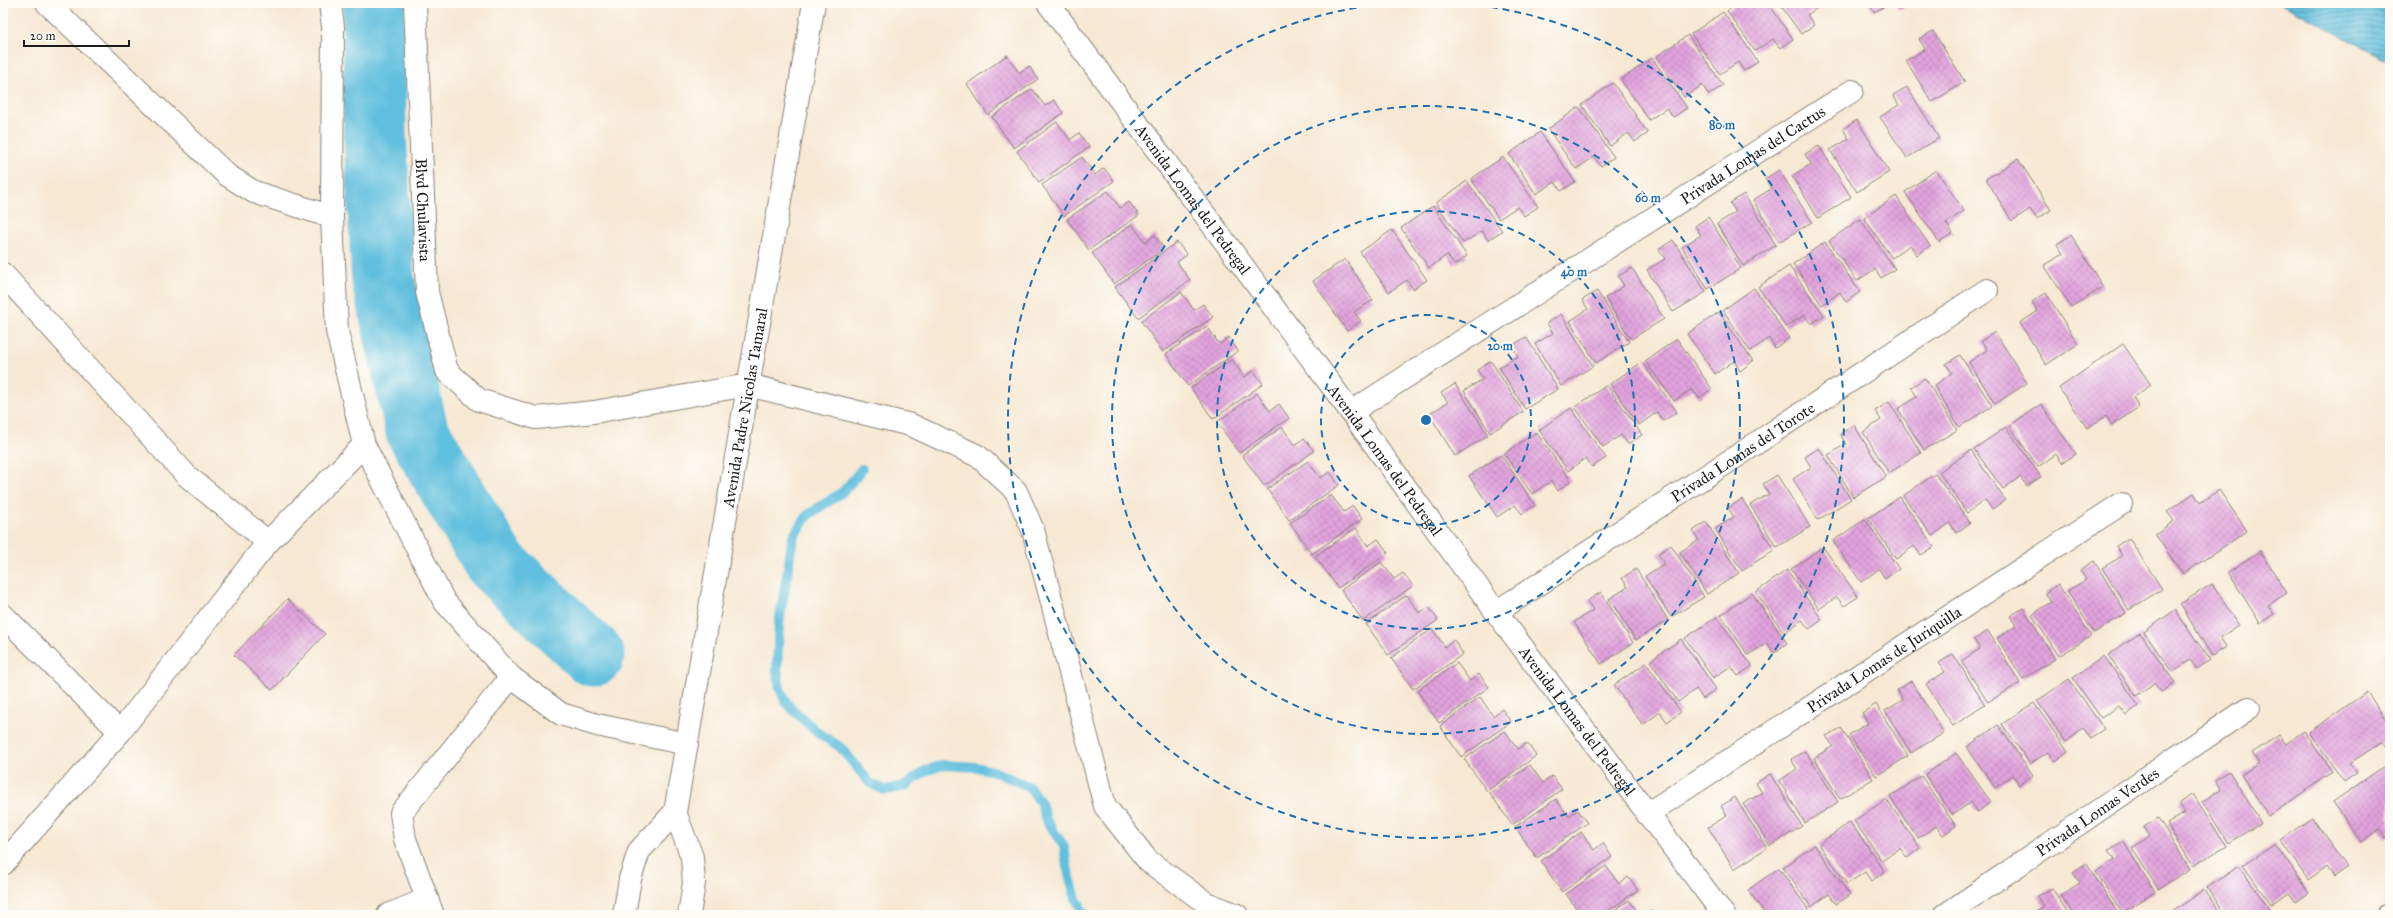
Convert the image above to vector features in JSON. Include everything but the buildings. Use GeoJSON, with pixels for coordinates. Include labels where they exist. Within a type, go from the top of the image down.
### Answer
{"type":"FeatureCollection","features":[{"type":"Feature","properties":{"kind":"street"},"geometry":{"type":"LineString","coordinates":[[47,3],[227,175],[254,192],[332,217]]}},
{"type":"Feature","properties":{"kind":"street"},"geometry":{"type":"LineString","coordinates":[[330,3],[333,27],[332,217],[337,331],[364,445],[444,601],[511,678],[561,714],[597,725],[687,744]]}},
{"type":"Feature","properties":{"kind":"street","name":"Blvd Chulavista"},"geometry":{"type":"LineString","coordinates":[[414,3],[427,292],[447,371],[479,400],[536,418],[594,412],[748,385]]}},
{"type":"Feature","properties":{"kind":"street","name":"Avenida Padre Nicolas Tamaral"},"geometry":{"type":"LineString","coordinates":[[675,812],[814,3]]}},
{"type":"Feature","properties":{"kind":"street","name":"Avenida Lomas del Pedregal"},"geometry":{"type":"LineString","coordinates":[[1048,3],[1352,412],[1496,612],[1724,915]]}},
{"type":"Feature","properties":{"kind":"street","name":"Privada Lomas del Cactus"},"geometry":{"type":"LineString","coordinates":[[1352,412],[1852,91]]}},
{"type":"Feature","properties":{"kind":"street"},"geometry":{"type":"LineString","coordinates":[[3,274],[187,476],[268,542]]}},
{"type":"Feature","properties":{"kind":"street","name":"Privada Lomas del Torote"},"geometry":{"type":"LineString","coordinates":[[1496,612],[1737,456],[1987,290]]}},
{"type":"Feature","properties":{"kind":"street"},"geometry":{"type":"LineString","coordinates":[[748,385],[911,425],[978,456],[1016,491],[1033,530],[1105,806],[1148,861],[1206,903],[1237,915]]}},
{"type":"Feature","properties":{"kind":"street"},"geometry":{"type":"LineString","coordinates":[[3,864],[120,732],[268,542],[364,445]]}},
{"type":"Feature","properties":{"kind":"street","name":"Privada Lomas de Juriquilla"},"geometry":{"type":"LineString","coordinates":[[1647,814],[2121,504]]}},
{"type":"Feature","properties":{"kind":"street"},"geometry":{"type":"LineString","coordinates":[[3,615],[120,732]]}},
{"type":"Feature","properties":{"kind":"street"},"geometry":{"type":"LineString","coordinates":[[388,915],[430,907],[405,839],[401,813],[511,678]]}},
{"type":"Feature","properties":{"kind":"street","name":"Privada Lomas Verdes"},"geometry":{"type":"LineString","coordinates":[[1946,915],[2249,708]]}},
{"type":"Feature","properties":{"kind":"street"},"geometry":{"type":"LineString","coordinates":[[624,915],[630,879],[640,851],[675,812],[692,857],[694,883],[688,915]]}},
{"type":"Feature","properties":{"kind":"water"},"geometry":{"type":"Polygon","coordinates":[[[2280,3],[2390,3],[2390,62],[2280,3]]]}},
{"type":"Feature","properties":{"kind":"waterway"},"geometry":{"type":"LineString","coordinates":[[374,3],[375,133],[383,280],[417,431],[495,563],[593,655]]}},
{"type":"Feature","properties":{"kind":"waterway"},"geometry":{"type":"LineString","coordinates":[[862,469],[844,491],[808,515],[793,537],[779,624],[777,670],[780,689],[787,704],[818,733],[840,747],[870,783],[885,790],[905,786],[925,771],[943,765],[976,767],[993,771],[1028,786],[1041,803],[1046,820],[1064,846],[1067,867],[1076,899],[1085,915]]}}]}
